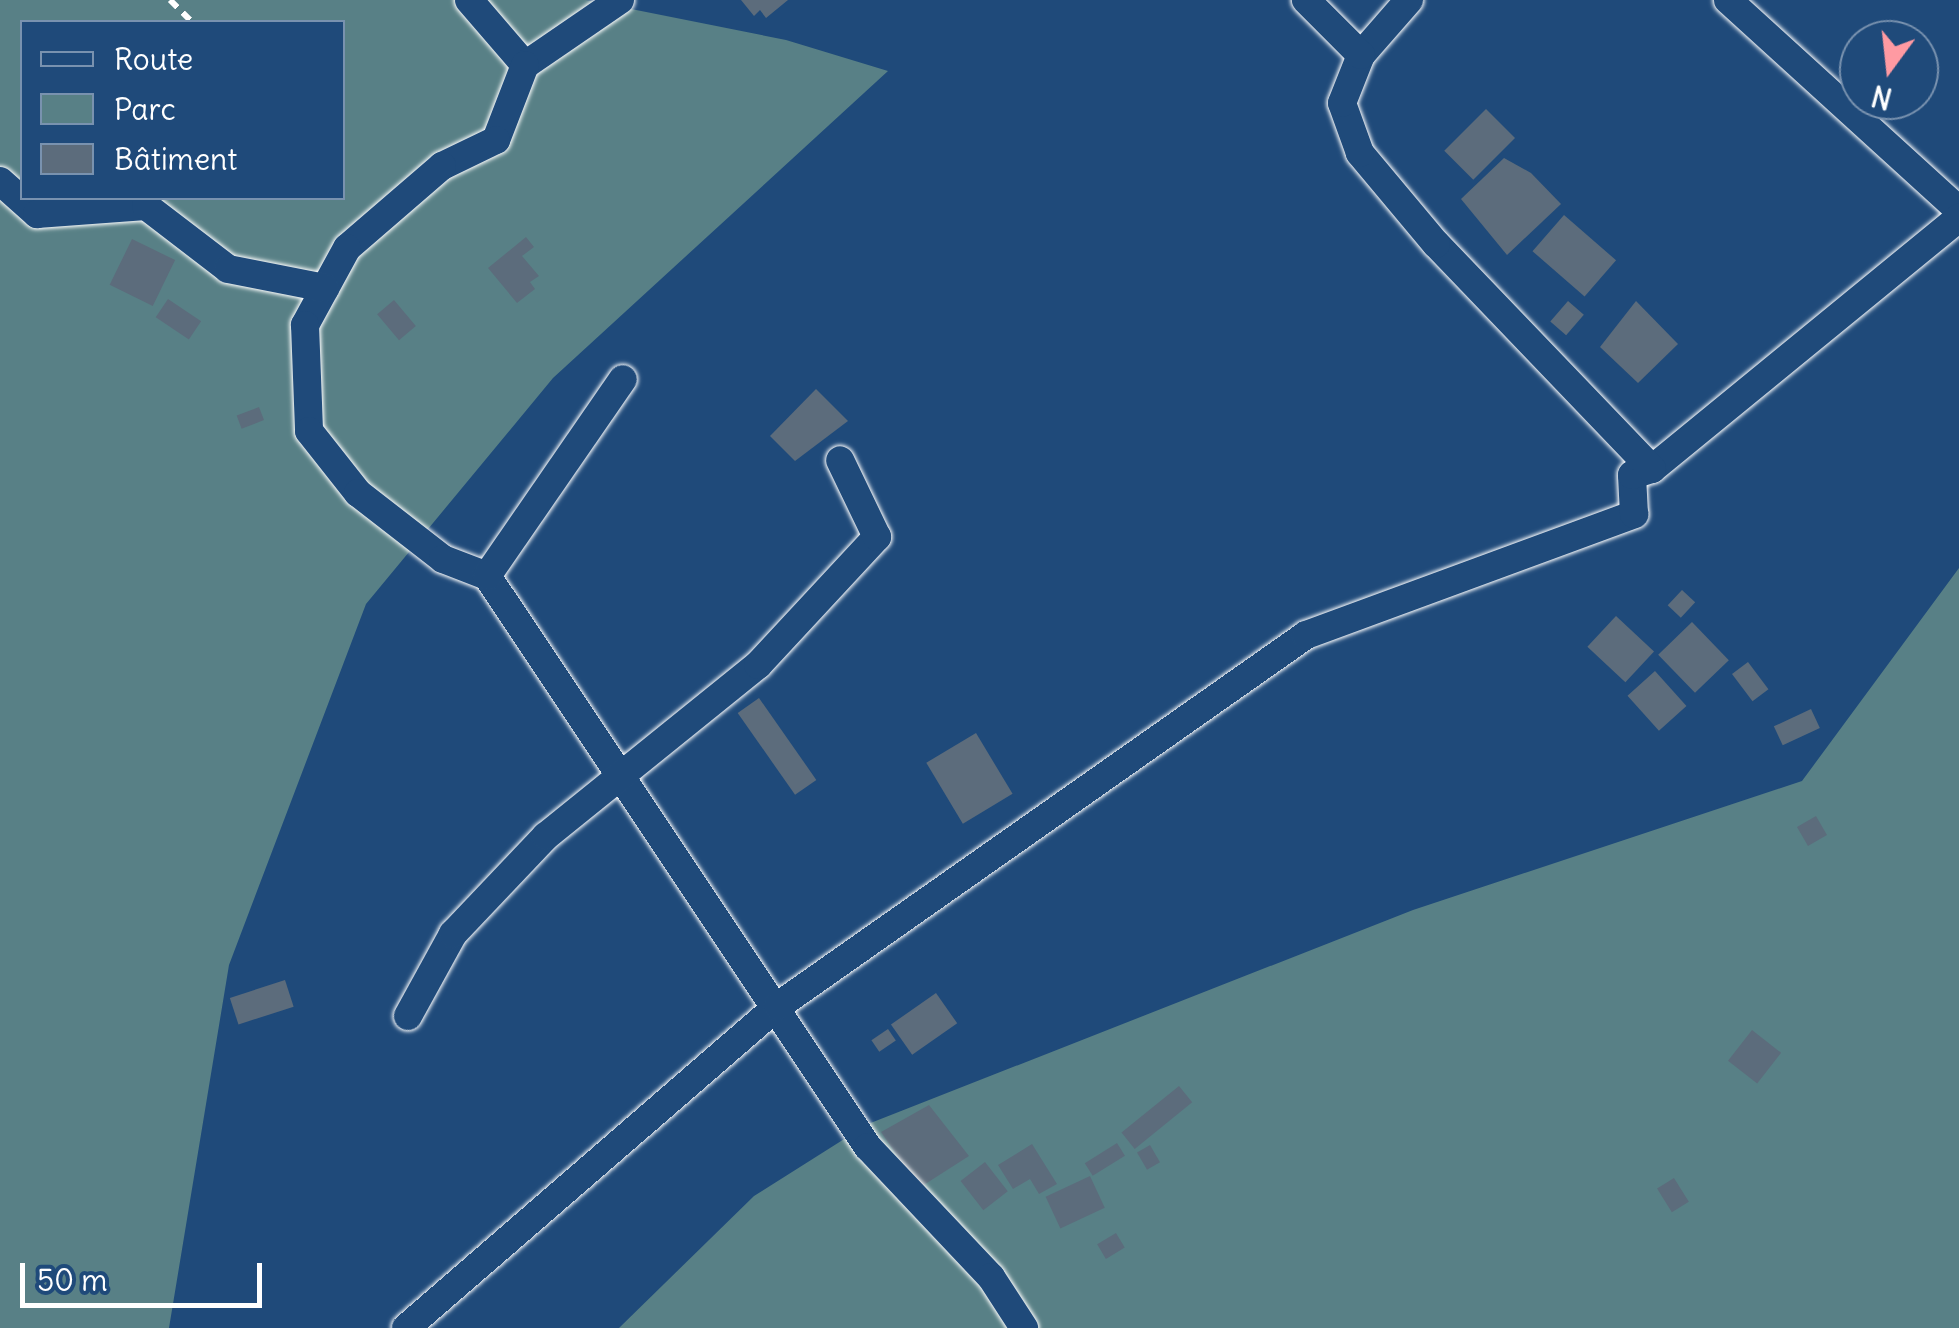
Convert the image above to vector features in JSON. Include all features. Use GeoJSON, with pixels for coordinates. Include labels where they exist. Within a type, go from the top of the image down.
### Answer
{"type":"FeatureCollection","features":[{"type":"Feature","properties":{"kind":"street"},"geometry":{"type":"LineString","coordinates":[[469,0],[525,66]]}},
{"type":"Feature","properties":{"kind":"street"},"geometry":{"type":"LineString","coordinates":[[620,0],[525,66],[496,140],[442,166],[347,248],[305,325],[309,431],[358,493],[443,559],[488,576],[778,1006],[868,1147],[991,1277],[1024,1328]]}},
{"type":"Feature","properties":{"kind":"street"},"geometry":{"type":"LineString","coordinates":[[1306,0],[1361,55]]}},
{"type":"Feature","properties":{"kind":"street"},"geometry":{"type":"LineString","coordinates":[[1409,0],[1361,55],[1342,103],[1360,152],[1436,244],[1652,468]]}},
{"type":"Feature","properties":{"kind":"street"},"geometry":{"type":"LineString","coordinates":[[406,1328],[778,1006],[1306,635],[1634,514],[1632,476],[1652,468],[1959,214],[1742,5]]}},
{"type":"Feature","properties":{"kind":"street"},"geometry":{"type":"LineString","coordinates":[[0,181],[20,199]]}},
{"type":"Feature","properties":{"kind":"street"},"geometry":{"type":"LineString","coordinates":[[21,200],[37,214],[146,206],[228,270],[326,288]]}},
{"type":"Feature","properties":{"kind":"street"},"geometry":{"type":"LineString","coordinates":[[488,576],[623,379]]}},
{"type":"Feature","properties":{"kind":"street"},"geometry":{"type":"LineString","coordinates":[[408,1016],[453,934],[546,836],[758,665],[876,537],[840,460]]}},
{"type":"Feature","properties":{"kind":"path"},"geometry":{"type":"LineString","coordinates":[[170,0],[190,20]]}},
{"type":"Feature","properties":{"kind":"green space"},"geometry":{"type":"Polygon","coordinates":[[[0,0],[586,0],[786,40],[888,71],[553,378],[366,604],[229,965],[169,1328],[0,1328],[0,0]]]}},
{"type":"Feature","properties":{"kind":"green space"},"geometry":{"type":"Polygon","coordinates":[[[1959,568],[1959,1328],[619,1328],[754,1196],[868,1124],[1413,910],[1802,781],[1959,568]]]}},
{"type":"Feature","properties":{"kind":"building"},"geometry":{"type":"Polygon","coordinates":[[[741,0],[788,0],[766,18],[760,10],[754,16],[741,0]]]}},
{"type":"Feature","properties":{"kind":"building"},"geometry":{"type":"Polygon","coordinates":[[[1486,109],[1515,138],[1473,180],[1444,151],[1486,109]]]}},
{"type":"Feature","properties":{"kind":"building"},"geometry":{"type":"Polygon","coordinates":[[[1504,158],[1531,173],[1561,204],[1507,255],[1461,199],[1504,158]]]}},
{"type":"Feature","properties":{"kind":"building"},"geometry":{"type":"Polygon","coordinates":[[[1564,215],[1616,260],[1585,296],[1533,251],[1564,215]]]}},
{"type":"Feature","properties":{"kind":"building"},"geometry":{"type":"Polygon","coordinates":[[[526,237],[534,247],[522,256],[539,276],[530,282],[535,289],[517,303],[488,268],[526,237]]]}},
{"type":"Feature","properties":{"kind":"building"},"geometry":{"type":"Polygon","coordinates":[[[132,239],[175,260],[153,306],[110,285],[132,239]]]}},
{"type":"Feature","properties":{"kind":"building"},"geometry":{"type":"Polygon","coordinates":[[[168,299],[201,321],[189,340],[156,317],[168,299]]]}},
{"type":"Feature","properties":{"kind":"building"},"geometry":{"type":"Polygon","coordinates":[[[394,300],[416,326],[399,340],[377,314],[394,300]]]}},
{"type":"Feature","properties":{"kind":"building"},"geometry":{"type":"Polygon","coordinates":[[[1568,301],[1584,315],[1566,335],[1550,321],[1568,301]]]}},
{"type":"Feature","properties":{"kind":"building"},"geometry":{"type":"Polygon","coordinates":[[[1636,301],[1678,344],[1638,383],[1600,347],[1636,301]]]}},
{"type":"Feature","properties":{"kind":"building"},"geometry":{"type":"Polygon","coordinates":[[[816,389],[848,421],[795,461],[770,436],[816,389]]]}},
{"type":"Feature","properties":{"kind":"building"},"geometry":{"type":"Polygon","coordinates":[[[259,407],[264,420],[242,429],[237,416],[259,407]]]}},
{"type":"Feature","properties":{"kind":"building"},"geometry":{"type":"Polygon","coordinates":[[[1682,590],[1695,602],[1681,618],[1668,605],[1682,590]]]}},
{"type":"Feature","properties":{"kind":"building"},"geometry":{"type":"Polygon","coordinates":[[[1616,616],[1654,651],[1625,682],[1587,647],[1616,616]]]}},
{"type":"Feature","properties":{"kind":"building"},"geometry":{"type":"Polygon","coordinates":[[[1692,622],[1729,660],[1695,693],[1658,655],[1692,622]]]}},
{"type":"Feature","properties":{"kind":"building"},"geometry":{"type":"Polygon","coordinates":[[[1748,662],[1768,689],[1752,701],[1732,674],[1748,662]]]}},
{"type":"Feature","properties":{"kind":"building"},"geometry":{"type":"Polygon","coordinates":[[[1655,671],[1686,706],[1659,731],[1628,696],[1655,671]]]}},
{"type":"Feature","properties":{"kind":"building"},"geometry":{"type":"Polygon","coordinates":[[[759,698],[816,780],[795,795],[738,713],[759,698]]]}},
{"type":"Feature","properties":{"kind":"building"},"geometry":{"type":"Polygon","coordinates":[[[1811,709],[1820,728],[1783,745],[1774,726],[1811,709]]]}},
{"type":"Feature","properties":{"kind":"building"},"geometry":{"type":"Polygon","coordinates":[[[976,733],[1013,794],[963,824],[926,763],[976,733]]]}},
{"type":"Feature","properties":{"kind":"building"},"geometry":{"type":"Polygon","coordinates":[[[1816,816],[1827,835],[1808,846],[1797,827],[1816,816]]]}},
{"type":"Feature","properties":{"kind":"building"},"geometry":{"type":"Polygon","coordinates":[[[285,980],[294,1007],[238,1025],[230,998],[285,980]]]}},
{"type":"Feature","properties":{"kind":"building"},"geometry":{"type":"Polygon","coordinates":[[[936,993],[957,1023],[912,1055],[891,1025],[936,993]]]}},
{"type":"Feature","properties":{"kind":"building"},"geometry":{"type":"Polygon","coordinates":[[[888,1029],[896,1041],[879,1052],[871,1040],[888,1029]]]}},
{"type":"Feature","properties":{"kind":"building"},"geometry":{"type":"Polygon","coordinates":[[[1752,1030],[1781,1053],[1757,1084],[1728,1061],[1752,1030]]]}},
{"type":"Feature","properties":{"kind":"building"},"geometry":{"type":"Polygon","coordinates":[[[1179,1086],[1192,1102],[1135,1149],[1121,1133],[1179,1086]]]}},
{"type":"Feature","properties":{"kind":"building"},"geometry":{"type":"Polygon","coordinates":[[[929,1105],[969,1156],[919,1188],[881,1132],[929,1105]]]}},
{"type":"Feature","properties":{"kind":"building"},"geometry":{"type":"Polygon","coordinates":[[[1117,1143],[1125,1156],[1093,1176],[1085,1163],[1117,1143]]]}},
{"type":"Feature","properties":{"kind":"building"},"geometry":{"type":"Polygon","coordinates":[[[1032,1144],[1057,1184],[1039,1194],[1030,1179],[1013,1189],[998,1165],[1032,1144]]]}},
{"type":"Feature","properties":{"kind":"building"},"geometry":{"type":"Polygon","coordinates":[[[1150,1145],[1160,1162],[1147,1170],[1137,1152],[1150,1145]]]}},
{"type":"Feature","properties":{"kind":"building"},"geometry":{"type":"Polygon","coordinates":[[[985,1162],[1008,1191],[983,1210],[961,1181],[985,1162]]]}},
{"type":"Feature","properties":{"kind":"building"},"geometry":{"type":"Polygon","coordinates":[[[1090,1176],[1105,1208],[1060,1228],[1046,1197],[1090,1176]]]}},
{"type":"Feature","properties":{"kind":"building"},"geometry":{"type":"Polygon","coordinates":[[[1674,1178],[1689,1202],[1672,1212],[1657,1189],[1674,1178]]]}},
{"type":"Feature","properties":{"kind":"building"},"geometry":{"type":"Polygon","coordinates":[[[1116,1233],[1125,1248],[1106,1259],[1097,1244],[1116,1233]]]}}]}
